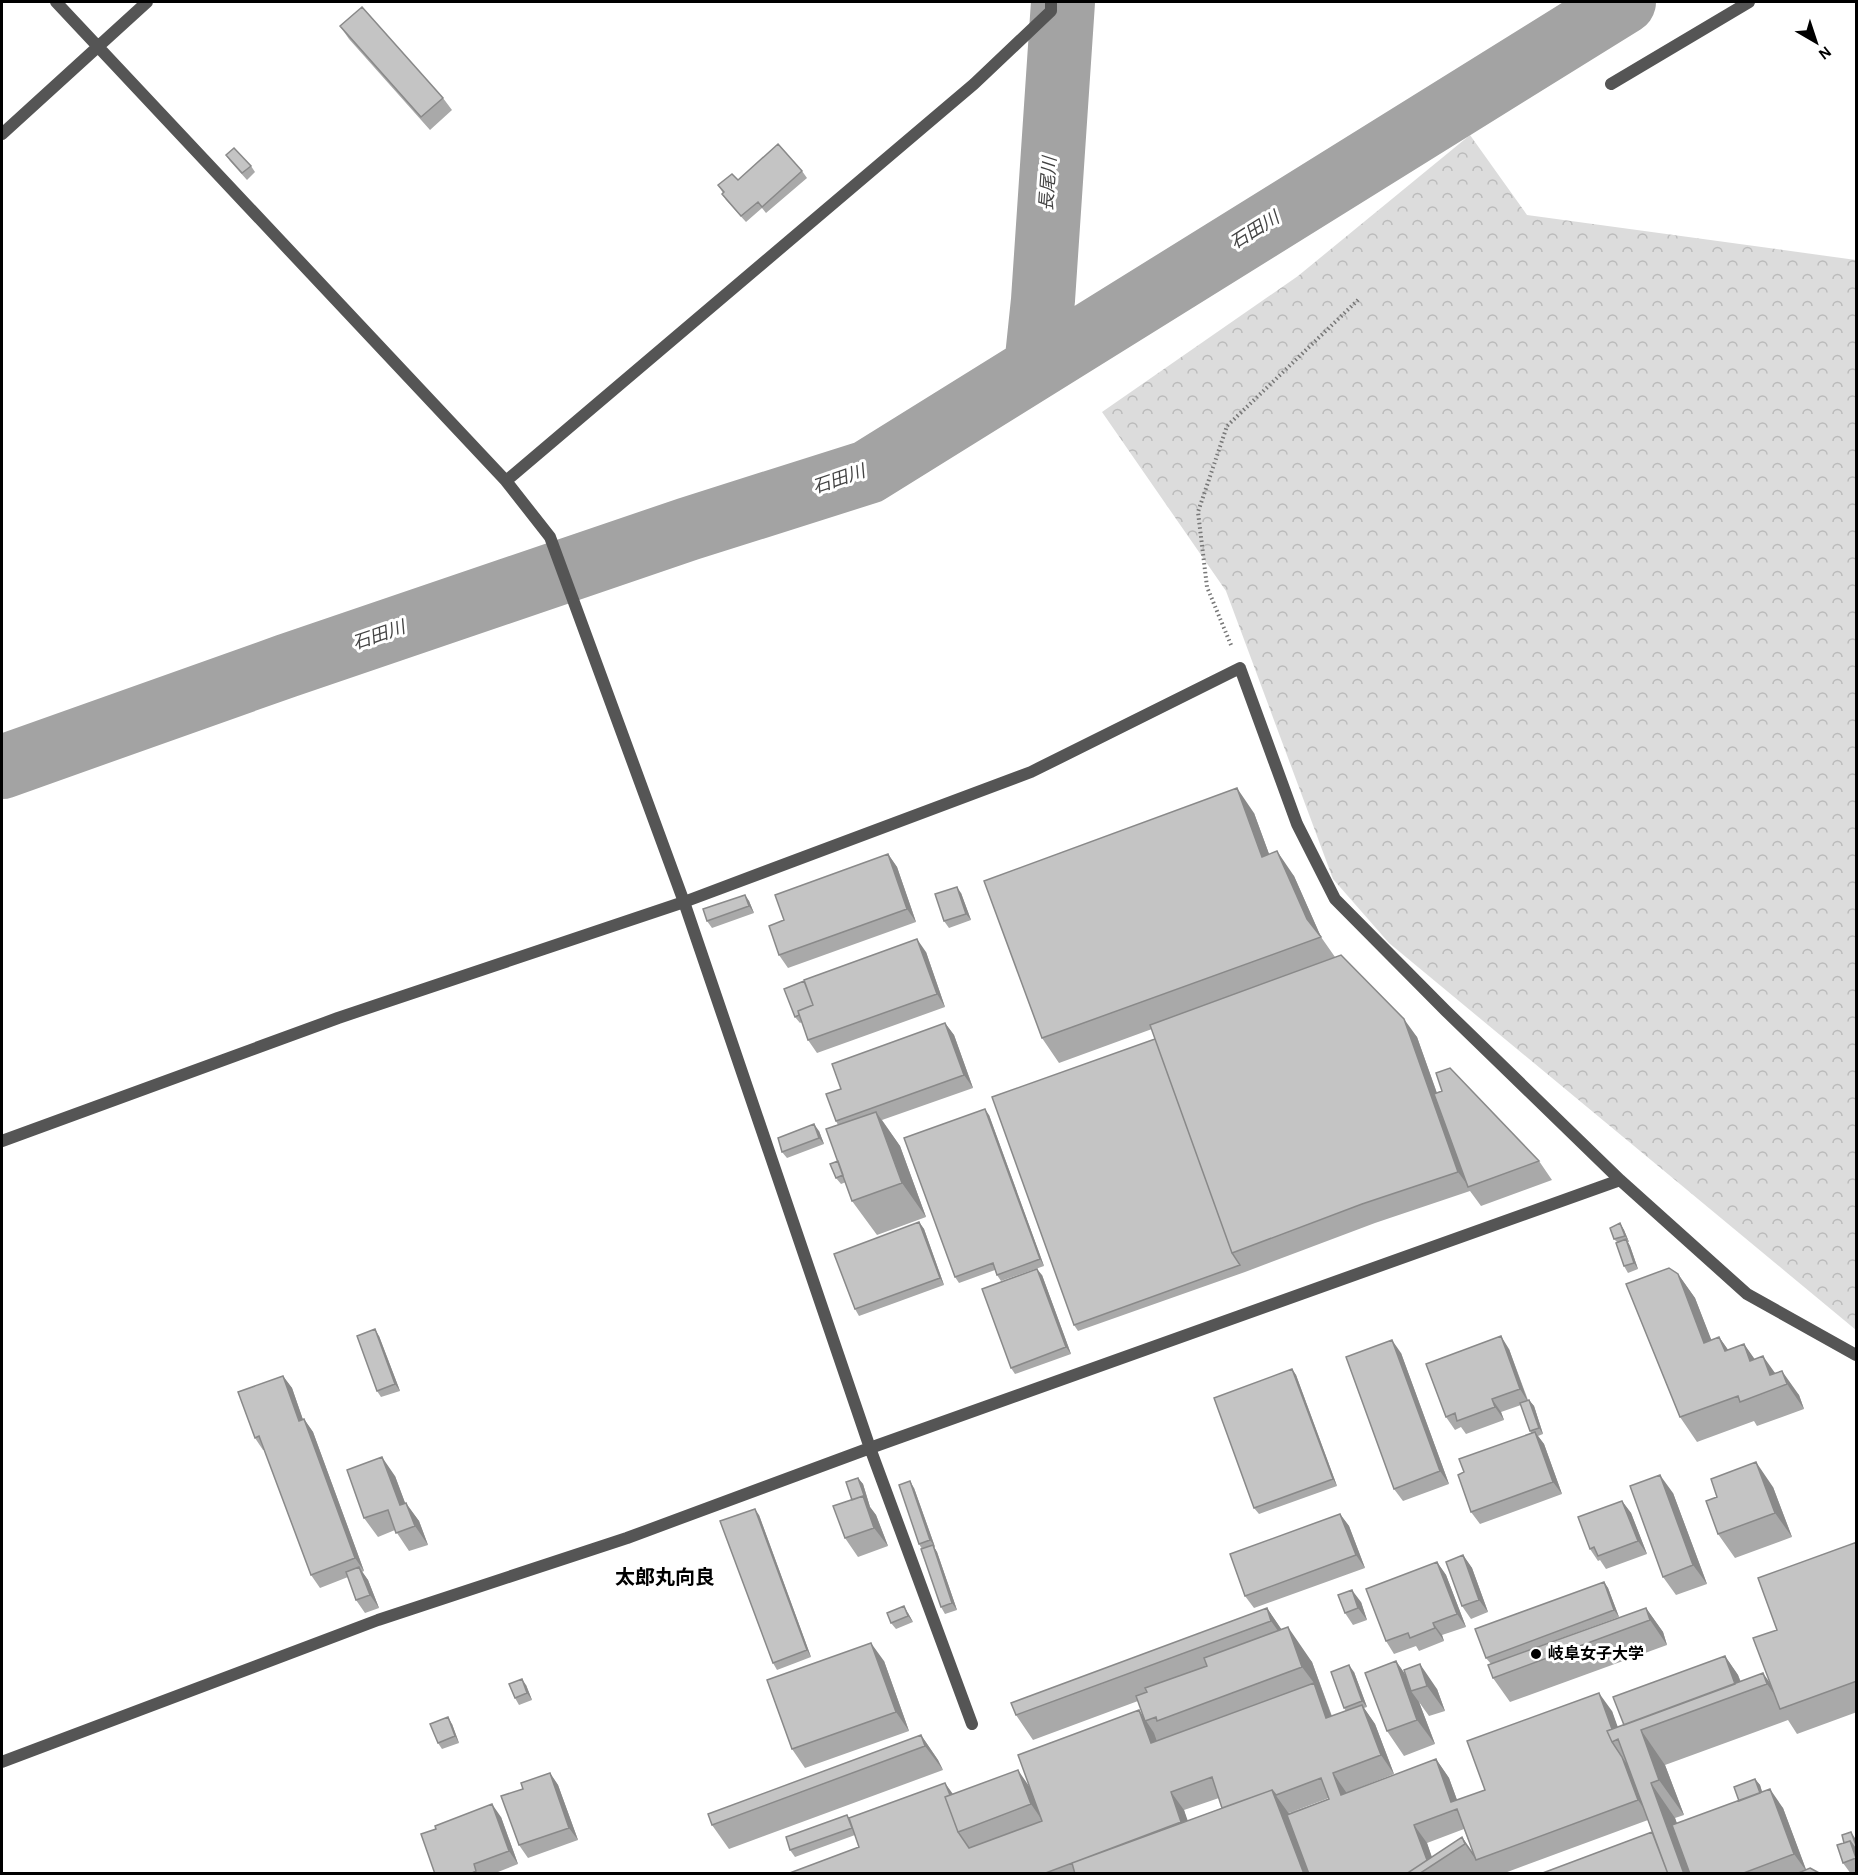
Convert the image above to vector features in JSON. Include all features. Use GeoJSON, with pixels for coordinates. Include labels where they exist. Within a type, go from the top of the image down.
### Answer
{"type":"FeatureCollection","features":[{"type":"Feature","properties":{"kind":"street"},"geometry":{"type":"LineString","coordinates":[[56,2],[506,481],[550,537],[684,902],[870,1448],[972,1724]]}},
{"type":"Feature","properties":{"kind":"street"},"geometry":{"type":"LineString","coordinates":[[2,134],[147,2]]}},
{"type":"Feature","properties":{"kind":"street"},"geometry":{"type":"LineString","coordinates":[[506,481],[974,84],[1051,11],[1051,2]]}},
{"type":"Feature","properties":{"kind":"street"},"geometry":{"type":"LineString","coordinates":[[1611,84],[1749,2]]}},
{"type":"Feature","properties":{"kind":"street"},"geometry":{"type":"LineString","coordinates":[[2,1141],[338,1018],[684,902],[1030,772],[1240,668],[1297,824],[1335,898],[1446,1011],[1620,1180],[1747,1294],[1857,1355]]}},
{"type":"Feature","properties":{"kind":"street"},"geometry":{"type":"LineString","coordinates":[[2,1762],[378,1620],[627,1538],[870,1448],[1620,1180]]}},
{"type":"Feature","properties":{"kind":"path"},"geometry":{"type":"LineString","coordinates":[[1240,668],[1207,587],[1198,512],[1227,426],[1359,299]]}},
{"type":"Feature","properties":{"kind":"green space"},"geometry":{"type":"Polygon","coordinates":[[[1470,135],[1527,215],[1856,260],[1856,1330],[1389,943],[1333,879],[1226,591],[1102,412],[1298,276],[1470,135]]]}},
{"type":"Feature","properties":{"kind":"building"},"geometry":{"type":"Polygon","coordinates":[[[362,7],[443,98],[421,117],[340,26],[362,7]]]}},
{"type":"Feature","properties":{"kind":"building"},"geometry":{"type":"Polygon","coordinates":[[[778,144],[802,171],[762,207],[758,202],[741,216],[722,194],[724,192],[718,185],[732,174],[738,180],[778,144]]]}},
{"type":"Feature","properties":{"kind":"building"},"geometry":{"type":"Polygon","coordinates":[[[234,148],[251,166],[242,173],[226,155],[234,148]]]}},
{"type":"Feature","properties":{"kind":"building"},"geometry":{"type":"Polygon","coordinates":[[[1237,788],[1262,857],[1277,851],[1307,919],[1321,937],[1042,1038],[984,881],[1237,788]]]}},
{"type":"Feature","properties":{"kind":"building"},"geometry":{"type":"Polygon","coordinates":[[[888,854],[907,909],[779,955],[769,926],[784,920],[775,895],[888,854]]]}},
{"type":"Feature","properties":{"kind":"building"},"geometry":{"type":"Polygon","coordinates":[[[957,887],[966,914],[944,921],[935,894],[957,887]]]}},
{"type":"Feature","properties":{"kind":"building"},"geometry":{"type":"Polygon","coordinates":[[[745,895],[749,906],[707,921],[703,909],[745,895]]]}},
{"type":"Feature","properties":{"kind":"building"},"geometry":{"type":"Polygon","coordinates":[[[917,939],[937,994],[808,1040],[798,1011],[813,1005],[804,980],[917,939]]]}},
{"type":"Feature","properties":{"kind":"building"},"geometry":{"type":"Polygon","coordinates":[[[1341,955],[1404,1019],[1458,1172],[1362,1204],[1232,1253],[1150,1025],[1341,955]]]}},
{"type":"Feature","properties":{"kind":"building"},"geometry":{"type":"Polygon","coordinates":[[[804,981],[813,1005],[798,1011],[799,1015],[795,1017],[784,989],[804,981]]]}},
{"type":"Feature","properties":{"kind":"building"},"geometry":{"type":"Polygon","coordinates":[[[945,1023],[964,1075],[836,1121],[826,1094],[841,1089],[832,1064],[945,1023]]]}},
{"type":"Feature","properties":{"kind":"building"},"geometry":{"type":"Polygon","coordinates":[[[1155,1039],[1232,1253],[1240,1265],[1074,1325],[992,1097],[1155,1039]]]}},
{"type":"Feature","properties":{"kind":"building"},"geometry":{"type":"Polygon","coordinates":[[[1450,1068],[1539,1161],[1468,1187],[1434,1094],[1442,1091],[1436,1073],[1450,1068]]]}},
{"type":"Feature","properties":{"kind":"building"},"geometry":{"type":"Polygon","coordinates":[[[985,1109],[1040,1259],[997,1275],[993,1263],[955,1277],[904,1138],[985,1109]]]}},
{"type":"Feature","properties":{"kind":"building"},"geometry":{"type":"Polygon","coordinates":[[[876,1112],[902,1183],[852,1201],[826,1129],[876,1112]]]}},
{"type":"Feature","properties":{"kind":"building"},"geometry":{"type":"Polygon","coordinates":[[[814,1124],[819,1138],[782,1152],[778,1138],[814,1124]]]}},
{"type":"Feature","properties":{"kind":"building"},"geometry":{"type":"Polygon","coordinates":[[[838,1161],[843,1175],[836,1178],[830,1164],[838,1161]]]}},
{"type":"Feature","properties":{"kind":"building"},"geometry":{"type":"Polygon","coordinates":[[[919,1222],[940,1278],[855,1309],[834,1254],[919,1222]]]}},
{"type":"Feature","properties":{"kind":"building"},"geometry":{"type":"Polygon","coordinates":[[[1620,1223],[1625,1236],[1614,1239],[1610,1228],[1620,1223]]]}},
{"type":"Feature","properties":{"kind":"building"},"geometry":{"type":"Polygon","coordinates":[[[1626,1239],[1634,1263],[1624,1266],[1616,1243],[1626,1239]]]}},
{"type":"Feature","properties":{"kind":"building"},"geometry":{"type":"Polygon","coordinates":[[[1669,1268],[1678,1274],[1704,1343],[1719,1337],[1725,1351],[1744,1344],[1750,1361],[1763,1356],[1770,1375],[1782,1371],[1787,1384],[1740,1402],[1738,1396],[1680,1417],[1626,1284],[1669,1268]]]}},
{"type":"Feature","properties":{"kind":"building"},"geometry":{"type":"Polygon","coordinates":[[[1037,1269],[1066,1347],[1011,1368],[982,1289],[1037,1269]]]}},
{"type":"Feature","properties":{"kind":"building"},"geometry":{"type":"Polygon","coordinates":[[[375,1329],[395,1384],[377,1391],[357,1336],[375,1329]]]}},
{"type":"Feature","properties":{"kind":"building"},"geometry":{"type":"Polygon","coordinates":[[[1501,1336],[1520,1389],[1492,1399],[1495,1407],[1457,1421],[1455,1413],[1446,1417],[1426,1364],[1501,1336]]]}},
{"type":"Feature","properties":{"kind":"building"},"geometry":{"type":"Polygon","coordinates":[[[1392,1340],[1440,1471],[1394,1489],[1346,1357],[1392,1340]]]}},
{"type":"Feature","properties":{"kind":"building"},"geometry":{"type":"Polygon","coordinates":[[[1292,1369],[1333,1479],[1254,1508],[1214,1398],[1292,1369]]]}},
{"type":"Feature","properties":{"kind":"building"},"geometry":{"type":"Polygon","coordinates":[[[283,1376],[299,1421],[304,1419],[355,1558],[311,1575],[259,1436],[255,1438],[238,1392],[283,1376]]]}},
{"type":"Feature","properties":{"kind":"building"},"geometry":{"type":"Polygon","coordinates":[[[1529,1400],[1539,1428],[1530,1431],[1520,1403],[1529,1400]]]}},
{"type":"Feature","properties":{"kind":"building"},"geometry":{"type":"Polygon","coordinates":[[[1535,1432],[1553,1482],[1471,1512],[1458,1475],[1464,1472],[1459,1459],[1535,1432]]]}},
{"type":"Feature","properties":{"kind":"building"},"geometry":{"type":"Polygon","coordinates":[[[382,1457],[400,1505],[406,1503],[415,1526],[396,1533],[388,1510],[364,1518],[347,1470],[382,1457]]]}},
{"type":"Feature","properties":{"kind":"building"},"geometry":{"type":"Polygon","coordinates":[[[1756,1462],[1775,1513],[1718,1534],[1706,1501],[1717,1497],[1711,1479],[1756,1462]]]}},
{"type":"Feature","properties":{"kind":"building"},"geometry":{"type":"Polygon","coordinates":[[[1660,1475],[1693,1565],[1663,1577],[1630,1486],[1660,1475]]]}},
{"type":"Feature","properties":{"kind":"building"},"geometry":{"type":"Polygon","coordinates":[[[858,1478],[866,1501],[863,1496],[852,1500],[846,1482],[858,1478]]]}},
{"type":"Feature","properties":{"kind":"building"},"geometry":{"type":"Polygon","coordinates":[[[910,1481],[930,1540],[919,1544],[899,1485],[910,1481]]]}},
{"type":"Feature","properties":{"kind":"building"},"geometry":{"type":"Polygon","coordinates":[[[863,1496],[874,1528],[845,1538],[833,1506],[863,1496]]]}},
{"type":"Feature","properties":{"kind":"building"},"geometry":{"type":"Polygon","coordinates":[[[1622,1501],[1638,1541],[1598,1556],[1594,1547],[1590,1549],[1578,1517],[1622,1501]]]}},
{"type":"Feature","properties":{"kind":"building"},"geometry":{"type":"Polygon","coordinates":[[[755,1509],[807,1650],[773,1663],[720,1521],[755,1509]]]}},
{"type":"Feature","properties":{"kind":"building"},"geometry":{"type":"Polygon","coordinates":[[[1340,1514],[1356,1555],[1245,1596],[1230,1554],[1340,1514]]]}},
{"type":"Feature","properties":{"kind":"building"},"geometry":{"type":"Polygon","coordinates":[[[1857,1542],[1857,1681],[1780,1709],[1753,1638],[1777,1630],[1758,1578],[1857,1542]]]}},
{"type":"Feature","properties":{"kind":"building"},"geometry":{"type":"Polygon","coordinates":[[[933,1545],[952,1603],[941,1607],[921,1549],[933,1545]]]}},
{"type":"Feature","properties":{"kind":"building"},"geometry":{"type":"Polygon","coordinates":[[[1463,1555],[1479,1600],[1462,1606],[1446,1562],[1463,1555]]]}},
{"type":"Feature","properties":{"kind":"building"},"geometry":{"type":"Polygon","coordinates":[[[1437,1562],[1457,1614],[1433,1623],[1435,1628],[1410,1638],[1408,1633],[1386,1641],[1366,1589],[1437,1562]]]}},
{"type":"Feature","properties":{"kind":"building"},"geometry":{"type":"Polygon","coordinates":[[[359,1567],[370,1595],[356,1600],[346,1572],[359,1567]]]}},
{"type":"Feature","properties":{"kind":"building"},"geometry":{"type":"Polygon","coordinates":[[[1604,1582],[1614,1610],[1486,1658],[1475,1629],[1604,1582]]]}},
{"type":"Feature","properties":{"kind":"building"},"geometry":{"type":"Polygon","coordinates":[[[1352,1590],[1358,1608],[1345,1613],[1338,1595],[1352,1590]]]}},
{"type":"Feature","properties":{"kind":"building"},"geometry":{"type":"Polygon","coordinates":[[[904,1606],[908,1616],[891,1623],[887,1613],[904,1606]]]}},
{"type":"Feature","properties":{"kind":"building"},"geometry":{"type":"Polygon","coordinates":[[[1267,1608],[1271,1621],[1016,1715],[1011,1703],[1267,1608]]]}},
{"type":"Feature","properties":{"kind":"building"},"geometry":{"type":"Polygon","coordinates":[[[1646,1608],[1650,1620],[1493,1678],[1488,1665],[1646,1608]]]}},
{"type":"Feature","properties":{"kind":"building"},"geometry":{"type":"Polygon","coordinates":[[[1288,1627],[1302,1667],[1157,1721],[1156,1717],[1145,1721],[1136,1696],[1147,1692],[1145,1688],[1207,1666],[1204,1658],[1288,1627]]]}},
{"type":"Feature","properties":{"kind":"building"},"geometry":{"type":"Polygon","coordinates":[[[871,1643],[896,1712],[792,1749],[767,1680],[871,1643]]]}},
{"type":"Feature","properties":{"kind":"building"},"geometry":{"type":"Polygon","coordinates":[[[1725,1656],[1735,1684],[1624,1725],[1613,1697],[1725,1656]]]}},
{"type":"Feature","properties":{"kind":"building"},"geometry":{"type":"Polygon","coordinates":[[[1396,1661],[1417,1720],[1387,1731],[1365,1673],[1396,1661]]]}},
{"type":"Feature","properties":{"kind":"building"},"geometry":{"type":"Polygon","coordinates":[[[1420,1664],[1427,1686],[1411,1691],[1404,1670],[1420,1664]]]}},
{"type":"Feature","properties":{"kind":"building"},"geometry":{"type":"Polygon","coordinates":[[[1349,1665],[1362,1701],[1344,1708],[1331,1672],[1349,1665]]]}},
{"type":"Feature","properties":{"kind":"building"},"geometry":{"type":"Polygon","coordinates":[[[1763,1673],[1767,1684],[1641,1730],[1659,1780],[1651,1783],[1684,1874],[1668,1874],[1618,1739],[1612,1742],[1607,1731],[1763,1673]]]}},
{"type":"Feature","properties":{"kind":"building"},"geometry":{"type":"Polygon","coordinates":[[[522,1679],[527,1693],[515,1698],[509,1684],[522,1679]]]}},
{"type":"Feature","properties":{"kind":"building"},"geometry":{"type":"Polygon","coordinates":[[[1314,1683],[1326,1718],[1362,1705],[1381,1755],[1333,1773],[1341,1795],[1436,1759],[1451,1802],[1485,1790],[1467,1741],[1599,1693],[1612,1729],[1607,1731],[1622,1757],[1638,1800],[1476,1860],[1457,1809],[1414,1825],[1427,1860],[1406,1874],[1309,1874],[1287,1815],[1329,1799],[1321,1778],[1276,1795],[1272,1790],[1222,1808],[1212,1777],[1171,1792],[1181,1822],[1043,1874],[787,1874],[859,1847],[849,1818],[945,1783],[950,1795],[945,1797],[958,1832],[969,1848],[1042,1821],[1018,1755],[1139,1710],[1151,1743],[1314,1683]]]}},
{"type":"Feature","properties":{"kind":"building"},"geometry":{"type":"Polygon","coordinates":[[[448,1717],[455,1736],[438,1743],[430,1724],[448,1717]]]}},
{"type":"Feature","properties":{"kind":"building"},"geometry":{"type":"Polygon","coordinates":[[[921,1735],[925,1746],[712,1825],[708,1814],[921,1735]]]}},
{"type":"Feature","properties":{"kind":"building"},"geometry":{"type":"Polygon","coordinates":[[[1018,1770],[1031,1804],[958,1832],[945,1797],[1018,1770]]]}},
{"type":"Feature","properties":{"kind":"building"},"geometry":{"type":"Polygon","coordinates":[[[550,1773],[569,1828],[519,1845],[501,1796],[523,1789],[521,1783],[550,1773]]]}},
{"type":"Feature","properties":{"kind":"building"},"geometry":{"type":"Polygon","coordinates":[[[1755,1779],[1760,1793],[1739,1801],[1734,1787],[1755,1779]]]}},
{"type":"Feature","properties":{"kind":"building"},"geometry":{"type":"Polygon","coordinates":[[[1770,1789],[1794,1854],[1741,1874],[1690,1874],[1672,1825],[1770,1789]]]}},
{"type":"Feature","properties":{"kind":"building"},"geometry":{"type":"Polygon","coordinates":[[[1272,1790],[1304,1874],[1075,1874],[1072,1863],[1272,1790]]]}},
{"type":"Feature","properties":{"kind":"building"},"geometry":{"type":"Polygon","coordinates":[[[492,1804],[509,1851],[474,1864],[476,1871],[470,1874],[435,1874],[421,1834],[436,1829],[435,1826],[492,1804]]]}},
{"type":"Feature","properties":{"kind":"building"},"geometry":{"type":"Polygon","coordinates":[[[847,1815],[852,1828],[790,1850],[786,1837],[847,1815]]]}},
{"type":"Feature","properties":{"kind":"building"},"geometry":{"type":"Polygon","coordinates":[[[1652,1832],[1668,1874],[1540,1874],[1652,1832]]]}},
{"type":"Feature","properties":{"kind":"building"},"geometry":{"type":"Polygon","coordinates":[[[1851,1832],[1857,1851],[1850,1841],[1844,1843],[1842,1835],[1851,1832]]]}},
{"type":"Feature","properties":{"kind":"building"},"geometry":{"type":"Polygon","coordinates":[[[1462,1837],[1465,1844],[1419,1874],[1406,1874],[1462,1837]]]}},
{"type":"Feature","properties":{"kind":"building"},"geometry":{"type":"Polygon","coordinates":[[[1850,1841],[1856,1858],[1843,1863],[1837,1845],[1850,1841]]]}},
{"type":"Feature","properties":{"kind":"building"},"geometry":{"type":"Polygon","coordinates":[[[1810,1868],[1821,1874],[1796,1874],[1810,1868]]]}},
{"type":"Feature","properties":{"kind":"waterway","name":"長尾川"},"geometry":{"type":"LineString","coordinates":[[1036,367],[1043,300],[1063,2]]}},
{"type":"Feature","properties":{"kind":"waterway","name":"石田川"},"geometry":{"type":"LineString","coordinates":[[2,767],[286,666],[688,529],[868,472],[1624,2]]}},
{"type":"Feature","properties":{"kind":"place","name":"岐阜女子大学"},"geometry":{"type":"Point","coordinates":[1536,1654]}},
{"type":"Feature","properties":{"kind":"district","name":"太郎丸向良"},"geometry":{"type":"Point","coordinates":[665,1578]}}]}
